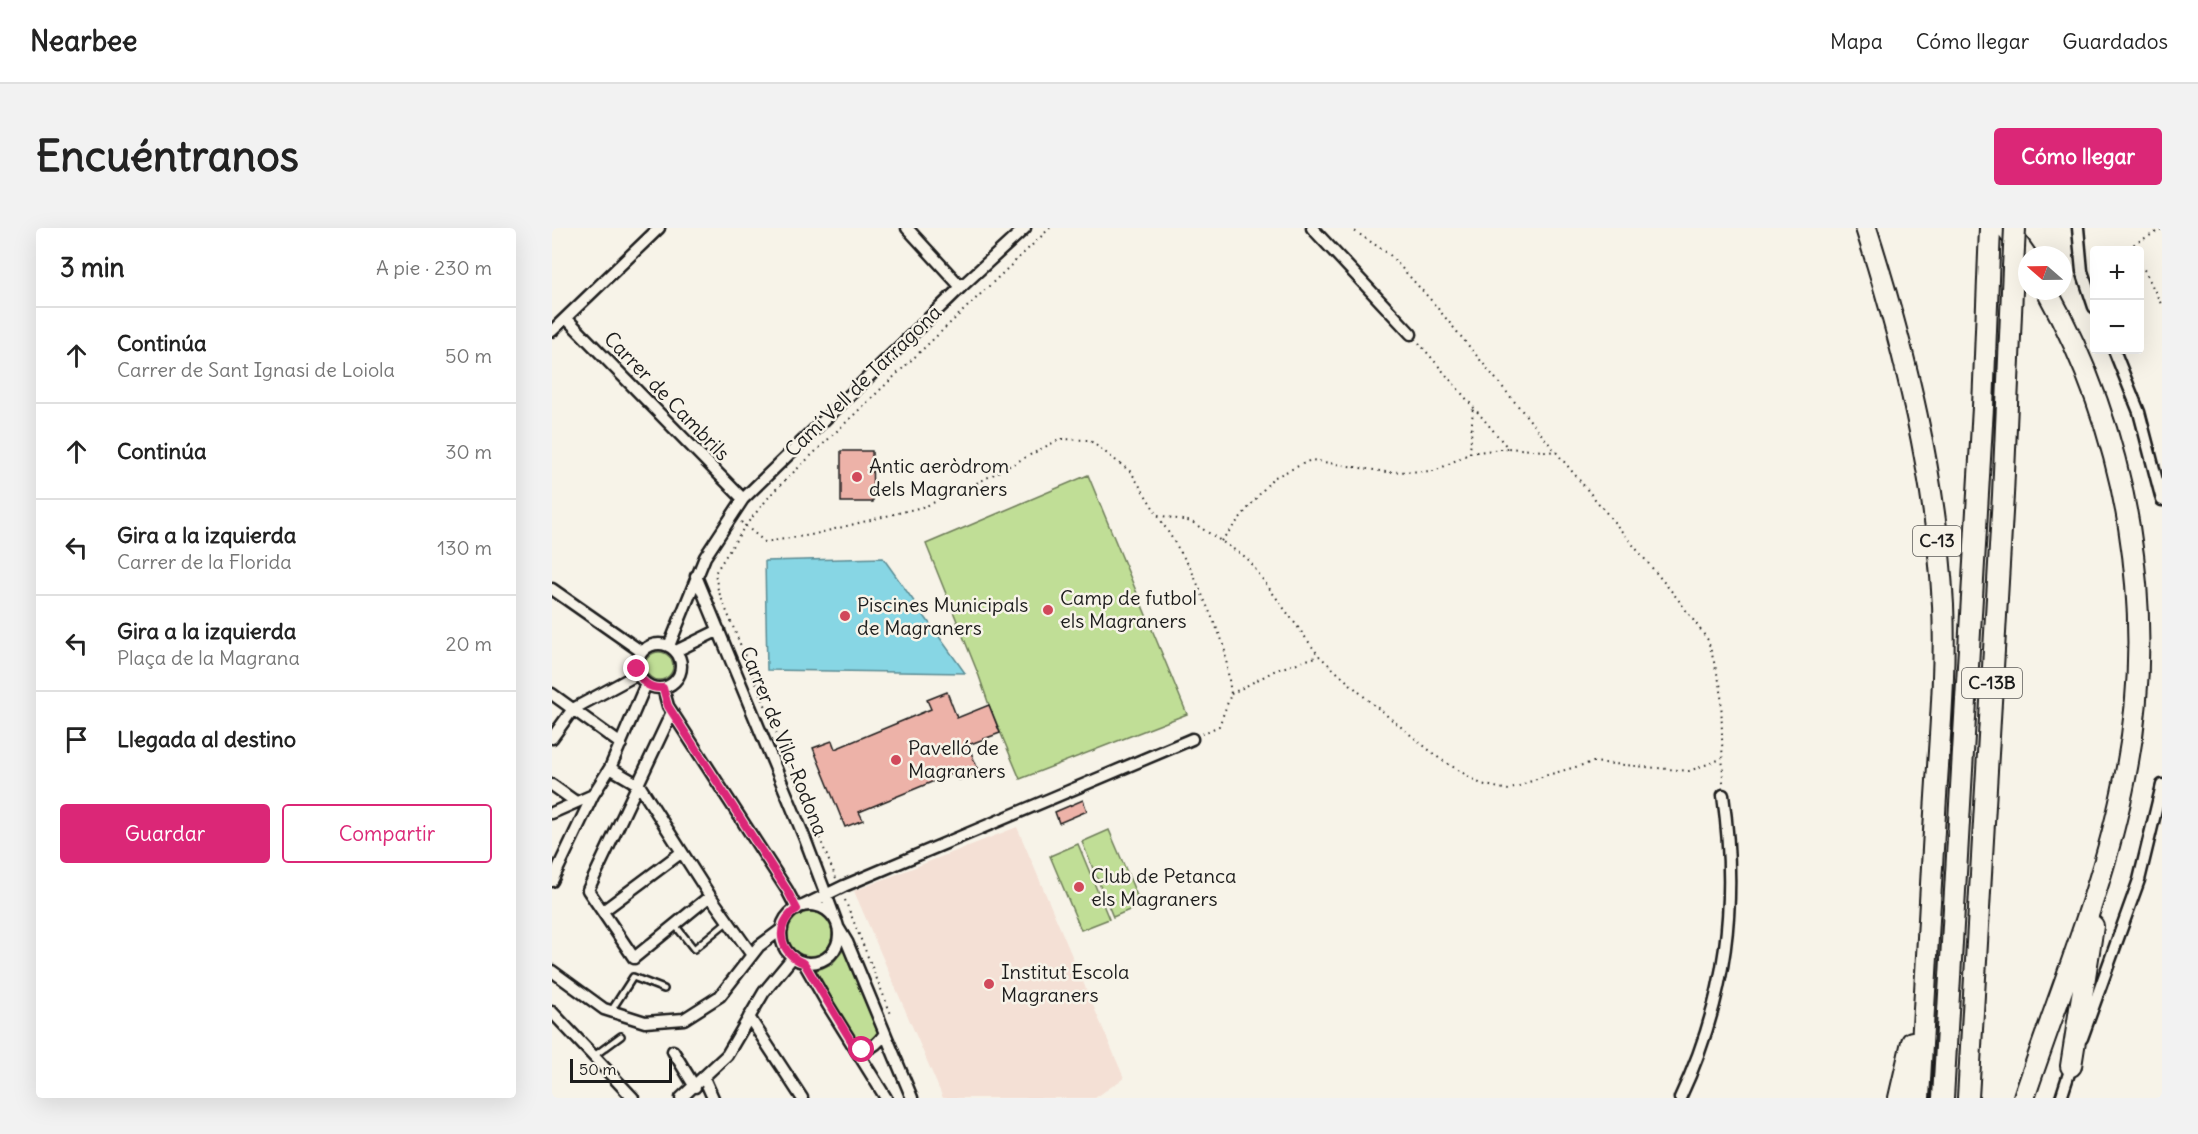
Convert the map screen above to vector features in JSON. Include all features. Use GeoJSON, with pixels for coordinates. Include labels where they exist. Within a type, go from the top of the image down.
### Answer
{"type":"FeatureCollection","features":[{"type":"Feature","properties":{"kind":"highway","name":"C-13"},"geometry":{"type":"LineString","coordinates":[[1866,228],[1888,297],[1911,390],[1922,444],[1938,550],[1943,640],[1919,1098]]}},
{"type":"Feature","properties":{"kind":"highway","name":"C-13B"},"geometry":{"type":"LineString","coordinates":[[2015,228],[2018,248]]}},
{"type":"Feature","properties":{"kind":"highway"},"geometry":{"type":"LineString","coordinates":[[1996,230],[2018,259]]}},
{"type":"Feature","properties":{"kind":"highway","name":"C-13B"},"geometry":{"type":"LineString","coordinates":[[1943,1098],[1996,230]]}},
{"type":"Feature","properties":{"kind":"highway","name":"C-13B"},"geometry":{"type":"LineString","coordinates":[[1968,1098],[2005,460],[2018,288]]}},
{"type":"Feature","properties":{"kind":"highway"},"geometry":{"type":"LineString","coordinates":[[2024,1098],[2101,873],[2123,788],[2134,724],[2138,661],[2138,612],[2134,560],[2124,500],[2104,423],[2074,346],[2051,300]]}},
{"type":"Feature","properties":{"kind":"highway"},"geometry":{"type":"LineString","coordinates":[[1899,1098],[1914,1032],[1923,900],[1932,861]]}},
{"type":"Feature","properties":{"kind":"highway"},"geometry":{"type":"LineString","coordinates":[[2072,1066],[2101,873]]}},
{"type":"Feature","properties":{"kind":"street"},"geometry":{"type":"LineString","coordinates":[[552,332],[659,228]]}},
{"type":"Feature","properties":{"kind":"street"},"geometry":{"type":"LineString","coordinates":[[906,228],[961,287]]}},
{"type":"Feature","properties":{"kind":"street","name":"Camí Vell de Tarragona"},"geometry":{"type":"LineString","coordinates":[[672,648],[696,576],[705,557],[743,500],[961,287],[1025,228]]}},
{"type":"Feature","properties":{"kind":"street"},"geometry":{"type":"LineString","coordinates":[[1312,228],[1411,334]]}},
{"type":"Feature","properties":{"kind":"street"},"geometry":{"type":"LineString","coordinates":[[2078,228],[2082,271],[2092,300]]}},
{"type":"Feature","properties":{"kind":"street","name":"Carrer de Cambrils"},"geometry":{"type":"LineString","coordinates":[[566,318],[743,500]]}},
{"type":"Feature","properties":{"kind":"street"},"geometry":{"type":"LineString","coordinates":[[2116,354],[2139,412],[2162,500]]}},
{"type":"Feature","properties":{"kind":"street","name":"Carrer de Vila-Rodona"},"geometry":{"type":"LineString","coordinates":[[696,576],[811,854],[837,924],[848,942],[912,1098]]}},
{"type":"Feature","properties":{"kind":"street"},"geometry":{"type":"LineString","coordinates":[[552,589],[642,652]]}},
{"type":"Feature","properties":{"kind":"street","name":"Carrer de Vila-Rodona"},"geometry":{"type":"LineString","coordinates":[[672,648],[719,630]]}},
{"type":"Feature","properties":{"kind":"street"},"geometry":{"type":"LineString","coordinates":[[656,644],[672,648],[681,660],[681,674],[676,682],[663,688],[654,688],[646,684],[639,674],[638,661],[642,652],[656,644]]}},
{"type":"Feature","properties":{"kind":"street"},"geometry":{"type":"LineString","coordinates":[[552,738],[573,710],[639,674]]}},
{"type":"Feature","properties":{"kind":"street"},"geometry":{"type":"LineString","coordinates":[[552,879],[593,795],[610,768],[646,684]]}},
{"type":"Feature","properties":{"kind":"street"},"geometry":{"type":"LineString","coordinates":[[663,688],[665,699],[672,712],[800,908]]}},
{"type":"Feature","properties":{"kind":"street"},"geometry":{"type":"LineString","coordinates":[[552,694],[621,744]]}},
{"type":"Feature","properties":{"kind":"street"},"geometry":{"type":"LineString","coordinates":[[672,712],[588,890],[634,957],[711,896]]}},
{"type":"Feature","properties":{"kind":"street"},"geometry":{"type":"LineString","coordinates":[[886,1098],[804,963],[793,957],[782,942],[782,929],[787,917],[840,888],[1192,739]]}},
{"type":"Feature","properties":{"kind":"street"},"geometry":{"type":"LineString","coordinates":[[610,768],[639,785],[752,955]]}},
{"type":"Feature","properties":{"kind":"street"},"geometry":{"type":"LineString","coordinates":[[552,785],[576,802]]}},
{"type":"Feature","properties":{"kind":"street"},"geometry":{"type":"LineString","coordinates":[[2061,1098],[2135,890],[2162,785]]}},
{"type":"Feature","properties":{"kind":"street"},"geometry":{"type":"LineString","coordinates":[[552,813],[593,795]]}},
{"type":"Feature","properties":{"kind":"street"},"geometry":{"type":"LineString","coordinates":[[1680,1098],[1693,1069],[1712,1012],[1726,950],[1730,916],[1730,861],[1723,795]]}},
{"type":"Feature","properties":{"kind":"street"},"geometry":{"type":"LineString","coordinates":[[603,911],[682,852]]}},
{"type":"Feature","properties":{"kind":"street"},"geometry":{"type":"LineString","coordinates":[[800,908],[822,908],[837,924],[838,940],[833,952],[823,960],[804,963]]}},
{"type":"Feature","properties":{"kind":"street"},"geometry":{"type":"LineString","coordinates":[[552,972],[604,1009],[645,1022],[684,1019],[720,996],[761,944],[782,929]]}},
{"type":"Feature","properties":{"kind":"street"},"geometry":{"type":"LineString","coordinates":[[681,1098],[727,1055],[764,992],[793,957]]}},
{"type":"Feature","properties":{"kind":"street"},"geometry":{"type":"LineString","coordinates":[[552,1012],[633,1098]]}},
{"type":"Feature","properties":{"kind":"street"},"geometry":{"type":"LineString","coordinates":[[749,1017],[802,1098]]}},
{"type":"Feature","properties":{"kind":"street"},"geometry":{"type":"LineString","coordinates":[[856,1049],[865,1050],[875,1046],[885,1033]]}},
{"type":"Feature","properties":{"kind":"street"},"geometry":{"type":"LineString","coordinates":[[673,1051],[695,1087]]}},
{"type":"Feature","properties":{"kind":"street"},"geometry":{"type":"LineString","coordinates":[[704,1078],[713,1098]]}},
{"type":"Feature","properties":{"kind":"lane"},"geometry":{"type":"LineString","coordinates":[[675,925],[694,949],[728,921]]}},
{"type":"Feature","properties":{"kind":"lane"},"geometry":{"type":"LineString","coordinates":[[611,1011],[633,977],[664,989]]}},
{"type":"Feature","properties":{"kind":"lane"},"geometry":{"type":"LineString","coordinates":[[594,1056],[621,1036]]}},
{"type":"Feature","properties":{"kind":"path","name":"Camí Vell de Tarragona"},"geometry":{"type":"LineString","coordinates":[[840,888],[718,590],[715,573],[745,526],[774,491],[1050,228]]}},
{"type":"Feature","properties":{"kind":"path"},"geometry":{"type":"LineString","coordinates":[[1350,228],[1389,254],[1430,299],[1677,598],[1708,640],[1721,687],[1723,795]]}},
{"type":"Feature","properties":{"kind":"path"},"geometry":{"type":"LineString","coordinates":[[2130,246],[2162,229]]}},
{"type":"Feature","properties":{"kind":"path"},"geometry":{"type":"LineString","coordinates":[[2144,270],[2162,306]]}},
{"type":"Feature","properties":{"kind":"path"},"geometry":{"type":"LineString","coordinates":[[1411,334],[1508,448]]}},
{"type":"Feature","properties":{"kind":"path"},"geometry":{"type":"LineString","coordinates":[[1470,453],[1473,407]]}},
{"type":"Feature","properties":{"kind":"path"},"geometry":{"type":"LineString","coordinates":[[732,515],[765,542],[811,536],[926,506],[981,481],[1060,439],[1089,440],[1131,472],[1191,568],[1224,645],[1231,694],[1219,726],[1192,739]]}},
{"type":"Feature","properties":{"kind":"path"},"geometry":{"type":"LineString","coordinates":[[1221,541],[1274,478],[1311,460],[1386,472],[1435,471],[1470,453],[1508,448],[1556,452]]}},
{"type":"Feature","properties":{"kind":"path"},"geometry":{"type":"LineString","coordinates":[[1157,514],[1192,522],[1247,558],[1319,656],[1440,759],[1481,784],[1509,790],[1544,776],[1593,762],[1689,771],[1722,758]]}},
{"type":"Feature","properties":{"kind":"path"},"geometry":{"type":"LineString","coordinates":[[1231,694],[1276,670],[1319,656]]}},
{"type":"Feature","properties":{"kind":"path"},"geometry":{"type":"LineString","coordinates":[[840,888],[894,1019]]}},
{"type":"Feature","properties":{"kind":"shaded area","name":"Institut Escola Magraners"},"geometry":{"type":"Polygon","coordinates":[[[1017,827],[1124,1078],[1095,1098],[943,1098],[854,891],[1017,827]]]}},
{"type":"Feature","properties":{"kind":"green space","name":"Camp de futbol els Magraners"},"geometry":{"type":"Polygon","coordinates":[[[1088,475],[1187,714],[1020,779],[926,544],[1088,475]]]}},
{"type":"Feature","properties":{"kind":"green space"},"geometry":{"type":"Polygon","coordinates":[[[659,652],[669,656],[673,666],[669,676],[659,680],[649,676],[645,666],[649,656],[659,652]]]}},
{"type":"Feature","properties":{"kind":"green space","name":"Club de Petanca els Magraners"},"geometry":{"type":"Polygon","coordinates":[[[1109,830],[1141,905],[1113,917],[1082,842],[1109,830]]]}},
{"type":"Feature","properties":{"kind":"green space","name":"Club de Petanca els Magraners"},"geometry":{"type":"Polygon","coordinates":[[[1078,844],[1109,919],[1081,930],[1050,856],[1078,844]]]}},
{"type":"Feature","properties":{"kind":"green space"},"geometry":{"type":"Polygon","coordinates":[[[810,912],[825,919],[832,934],[825,949],[810,956],[795,949],[788,934],[795,919],[810,912]]]}},
{"type":"Feature","properties":{"kind":"green space"},"geometry":{"type":"Polygon","coordinates":[[[845,948],[877,1025],[876,1036],[868,1043],[857,1040],[815,971],[832,964],[845,948]]]}},
{"type":"Feature","properties":{"kind":"water","name":"Piscines Municipals de Magraners"},"geometry":{"type":"Polygon","coordinates":[[[883,558],[965,673],[767,670],[765,561],[883,558]]]}},
{"type":"Feature","properties":{"kind":"building","name":"Antic aeròdrom dels Magraners"},"geometry":{"type":"Polygon","coordinates":[[[841,451],[872,451],[873,502],[841,502],[841,451]]]}},
{"type":"Feature","properties":{"kind":"building","name":"Pavelló de Magraners"},"geometry":{"type":"Polygon","coordinates":[[[947,692],[957,718],[989,705],[1000,733],[968,745],[979,772],[959,780],[956,772],[859,812],[863,820],[845,827],[813,748],[832,741],[835,749],[931,709],[927,700],[947,692]]]}},
{"type":"Feature","properties":{"kind":"building"},"geometry":{"type":"Polygon","coordinates":[[[1083,800],[1087,811],[1059,823],[1055,812],[1083,800]]]}},
{"type":"Feature","properties":{"kind":"place","name":"Antic aeròdrom dels Magraners"},"geometry":{"type":"Point","coordinates":[857,477]}},
{"type":"Feature","properties":{"kind":"place","name":"Camp de futbol els Magraners"},"geometry":{"type":"Point","coordinates":[1048,610]}},
{"type":"Feature","properties":{"kind":"place","name":"Piscines Municipals de Magraners"},"geometry":{"type":"Point","coordinates":[845,616]}},
{"type":"Feature","properties":{"kind":"place","name":"Pavelló de Magraners"},"geometry":{"type":"Point","coordinates":[896,760]}},
{"type":"Feature","properties":{"kind":"place","name":"Club de Petanca els Magraners"},"geometry":{"type":"Point","coordinates":[1079,887]}},
{"type":"Feature","properties":{"kind":"place","name":"Institut Escola Magraners"},"geometry":{"type":"Point","coordinates":[989,984]}},
{"type":"Feature","properties":{"kind":"route"},"geometry":{"type":"LineString","coordinates":[[637,669],[640,678],[646,684],[654,688],[663,688],[668,706],[787,890],[797,909],[784,922],[781,935],[784,948],[798,961],[804,963],[856,1049],[862,1050]]}}]}
